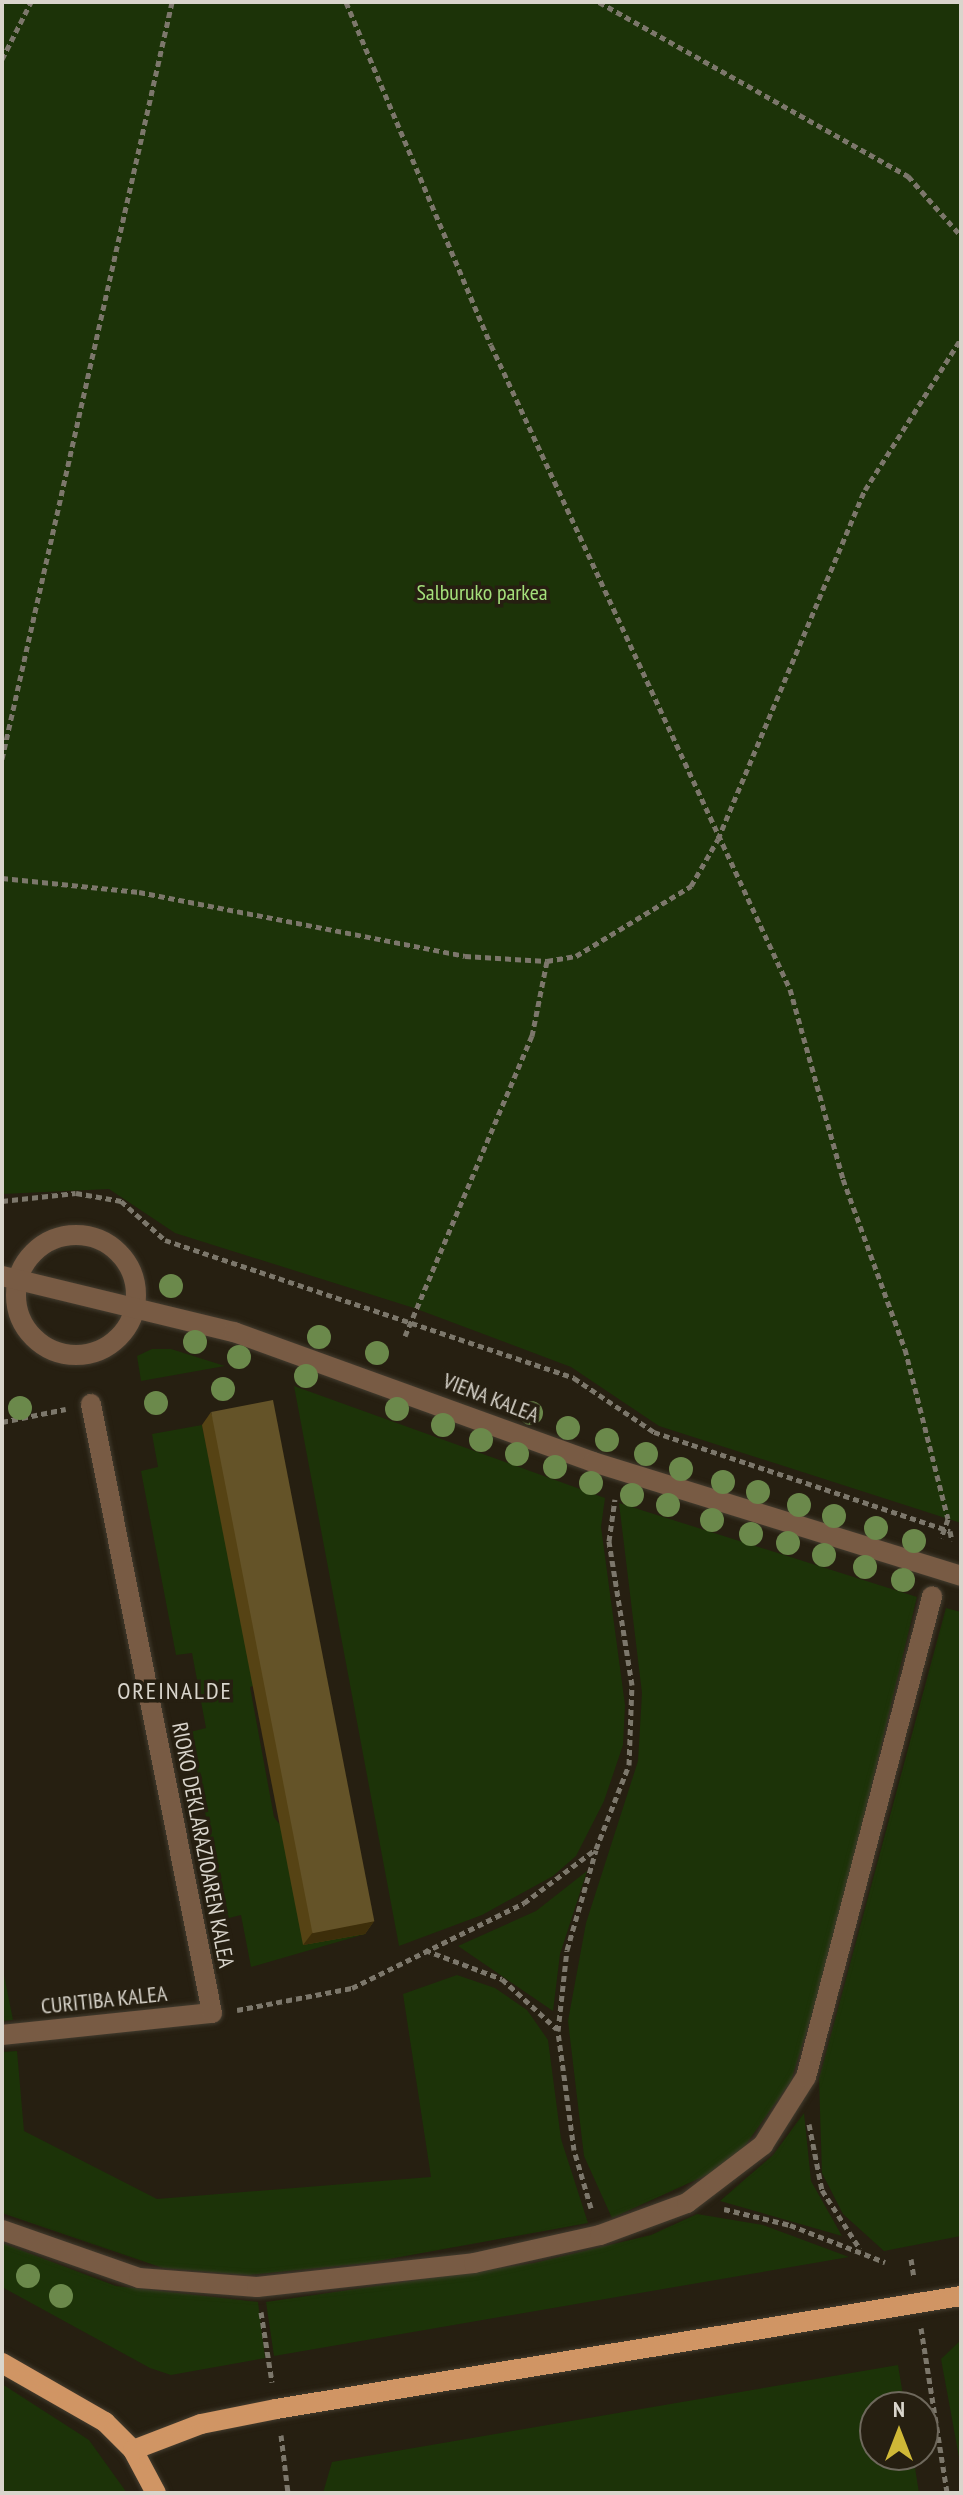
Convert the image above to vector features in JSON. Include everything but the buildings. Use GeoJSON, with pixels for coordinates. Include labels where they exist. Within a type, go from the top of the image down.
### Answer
{"type":"FeatureCollection","features":[{"type":"Feature","properties":{"kind":"main road"},"geometry":{"type":"LineString","coordinates":[[133,2450],[201,2424],[276,2409],[961,2296]]}},
{"type":"Feature","properties":{"kind":"main road"},"geometry":{"type":"LineString","coordinates":[[2,2363],[73,2399],[133,2450],[156,2493]]}},
{"type":"Feature","properties":{"kind":"street"},"geometry":{"type":"LineString","coordinates":[[90,1237],[129,1267],[135,1307],[117,1338],[67,1354],[34,1338],[21,1321],[10,1278],[41,1246],[90,1237]]}},
{"type":"Feature","properties":{"kind":"street","name":"VIENA KALEA"},"geometry":{"type":"LineString","coordinates":[[10,1278],[135,1307],[298,1353],[607,1467],[961,1576]]}},
{"type":"Feature","properties":{"kind":"street","name":"RIOKO DEKLARAZIOAREN KALEA"},"geometry":{"type":"LineString","coordinates":[[91,1404],[212,2013]]}},
{"type":"Feature","properties":{"kind":"street"},"geometry":{"type":"LineString","coordinates":[[2,2230],[139,2278],[257,2287],[474,2263],[600,2235],[687,2203],[763,2145],[806,2077],[932,1596]]}},
{"type":"Feature","properties":{"kind":"street","name":"CURITIBA KALEA"},"geometry":{"type":"LineString","coordinates":[[2,2035],[212,2013]]}},
{"type":"Feature","properties":{"kind":"path"},"geometry":{"type":"LineString","coordinates":[[2,59],[31,2]]}},
{"type":"Feature","properties":{"kind":"path"},"geometry":{"type":"LineString","coordinates":[[2,759],[172,2]]}},
{"type":"Feature","properties":{"kind":"path"},"geometry":{"type":"LineString","coordinates":[[346,2],[491,345],[790,989],[843,1179],[905,1349],[948,1519],[944,1539]]}},
{"type":"Feature","properties":{"kind":"path"},"geometry":{"type":"LineString","coordinates":[[599,2],[908,176],[961,236]]}},
{"type":"Feature","properties":{"kind":"path"},"geometry":{"type":"LineString","coordinates":[[2,878],[139,892],[465,956],[547,961],[576,956],[691,886],[718,839],[865,490],[961,339]]}},
{"type":"Feature","properties":{"kind":"path"},"geometry":{"type":"LineString","coordinates":[[405,1336],[410,1318],[532,1036],[547,961]]}},
{"type":"Feature","properties":{"kind":"path"},"geometry":{"type":"LineString","coordinates":[[2,1201],[96,1194],[142,1214],[165,1240],[410,1318],[574,1378],[654,1432],[944,1529]]}},
{"type":"Feature","properties":{"kind":"path"},"geometry":{"type":"LineString","coordinates":[[2,1422],[91,1404]]}},
{"type":"Feature","properties":{"kind":"path"},"geometry":{"type":"LineString","coordinates":[[600,2235],[574,2150],[558,2031],[567,1950],[596,1849],[629,1765],[632,1685],[609,1541],[615,1498]]}},
{"type":"Feature","properties":{"kind":"path"},"geometry":{"type":"LineString","coordinates":[[212,2013],[352,1988],[524,1903],[596,1849]]}},
{"type":"Feature","properties":{"kind":"path"},"geometry":{"type":"LineString","coordinates":[[424,1950],[502,1979],[558,2031]]}},
{"type":"Feature","properties":{"kind":"path"},"geometry":{"type":"LineString","coordinates":[[806,2077],[822,2190],[861,2250]]}},
{"type":"Feature","properties":{"kind":"path"},"geometry":{"type":"LineString","coordinates":[[687,2203],[861,2250],[885,2262]]}},
{"type":"Feature","properties":{"kind":"path"},"geometry":{"type":"LineString","coordinates":[[911,2259],[914,2275]]}},
{"type":"Feature","properties":{"kind":"path"},"geometry":{"type":"LineString","coordinates":[[257,2287],[272,2385]]}},
{"type":"Feature","properties":{"kind":"path"},"geometry":{"type":"LineString","coordinates":[[920,2322],[947,2493]]}},
{"type":"Feature","properties":{"kind":"path"},"geometry":{"type":"LineString","coordinates":[[279,2427],[288,2493]]}},
{"type":"Feature","properties":{"kind":"green space","name":"Salburuko parkea"},"geometry":{"type":"Polygon","coordinates":[[[2,2],[961,2],[961,1523],[659,1426],[571,1367],[414,1308],[175,1233],[109,1189],[2,1194],[2,2]]]}},
{"type":"Feature","properties":{"kind":"green space"},"geometry":{"type":"Polygon","coordinates":[[[152,1349],[171,1349],[225,1366],[141,1381],[137,1356],[152,1349]]]}},
{"type":"Feature","properties":{"kind":"green space"},"geometry":{"type":"Polygon","coordinates":[[[294,1386],[605,1498],[601,1527],[625,1705],[623,1745],[604,1801],[576,1856],[553,1876],[482,1915],[399,1946],[294,1386]]]}},
{"type":"Feature","properties":{"kind":"green space"},"geometry":{"type":"Polygon","coordinates":[[[202,1425],[256,1685],[250,1687],[274,1817],[365,1934],[251,1967],[241,1915],[225,1919],[190,1732],[206,1728],[192,1653],[176,1655],[141,1471],[158,1467],[152,1434],[202,1425]]]}},
{"type":"Feature","properties":{"kind":"green space"},"geometry":{"type":"Polygon","coordinates":[[[619,1503],[917,1597],[831,1953],[791,2081],[744,2147],[711,2173],[612,2218],[584,2156],[568,2021],[586,1923],[638,1761],[642,1693],[619,1503]]]}},
{"type":"Feature","properties":{"kind":"green space"},"geometry":{"type":"Polygon","coordinates":[[[946,1608],[961,1612],[961,2236],[884,2251],[843,2214],[822,2173],[819,2079],[946,1608]]]}},
{"type":"Feature","properties":{"kind":"green space"},"geometry":{"type":"Polygon","coordinates":[[[587,1871],[560,1954],[553,2011],[458,1946],[536,1911],[587,1871]]]}},
{"type":"Feature","properties":{"kind":"green space"},"geometry":{"type":"Polygon","coordinates":[[[2,1965],[13,2020],[2,2021],[2,1965]]]}},
{"type":"Feature","properties":{"kind":"green space"},"geometry":{"type":"Polygon","coordinates":[[[457,1975],[495,1988],[527,2010],[548,2040],[561,2139],[588,2223],[367,2263],[248,2275],[163,2268],[2,2213],[2,2052],[17,2051],[24,2131],[157,2199],[431,2177],[403,1994],[457,1975]]]}},
{"type":"Feature","properties":{"kind":"green space"},"geometry":{"type":"Polygon","coordinates":[[[804,2113],[811,2181],[842,2236],[720,2201],[773,2155],[804,2113]]]}},
{"type":"Feature","properties":{"kind":"green space"},"geometry":{"type":"Polygon","coordinates":[[[697,2214],[763,2225],[849,2257],[274,2356],[266,2302],[534,2263],[651,2235],[697,2214]]]}},
{"type":"Feature","properties":{"kind":"green space"},"geometry":{"type":"Polygon","coordinates":[[[2,2243],[116,2286],[258,2302],[265,2358],[171,2375],[150,2368],[2,2287],[2,2243]]]}},
{"type":"Feature","properties":{"kind":"green space"},"geometry":{"type":"Polygon","coordinates":[[[961,2340],[961,2468],[941,2359],[961,2340]]]}},
{"type":"Feature","properties":{"kind":"green space"},"geometry":{"type":"Polygon","coordinates":[[[898,2365],[902,2391],[859,2391],[859,2471],[916,2471],[919,2493],[323,2493],[332,2462],[898,2365]]]}},
{"type":"Feature","properties":{"kind":"green space"},"geometry":{"type":"Polygon","coordinates":[[[2,2384],[89,2440],[127,2493],[2,2493],[2,2384]]]}},
{"type":"Feature","properties":{"kind":"district","name":"OREINALDE"},"geometry":{"type":"Point","coordinates":[175,1691]}}]}
